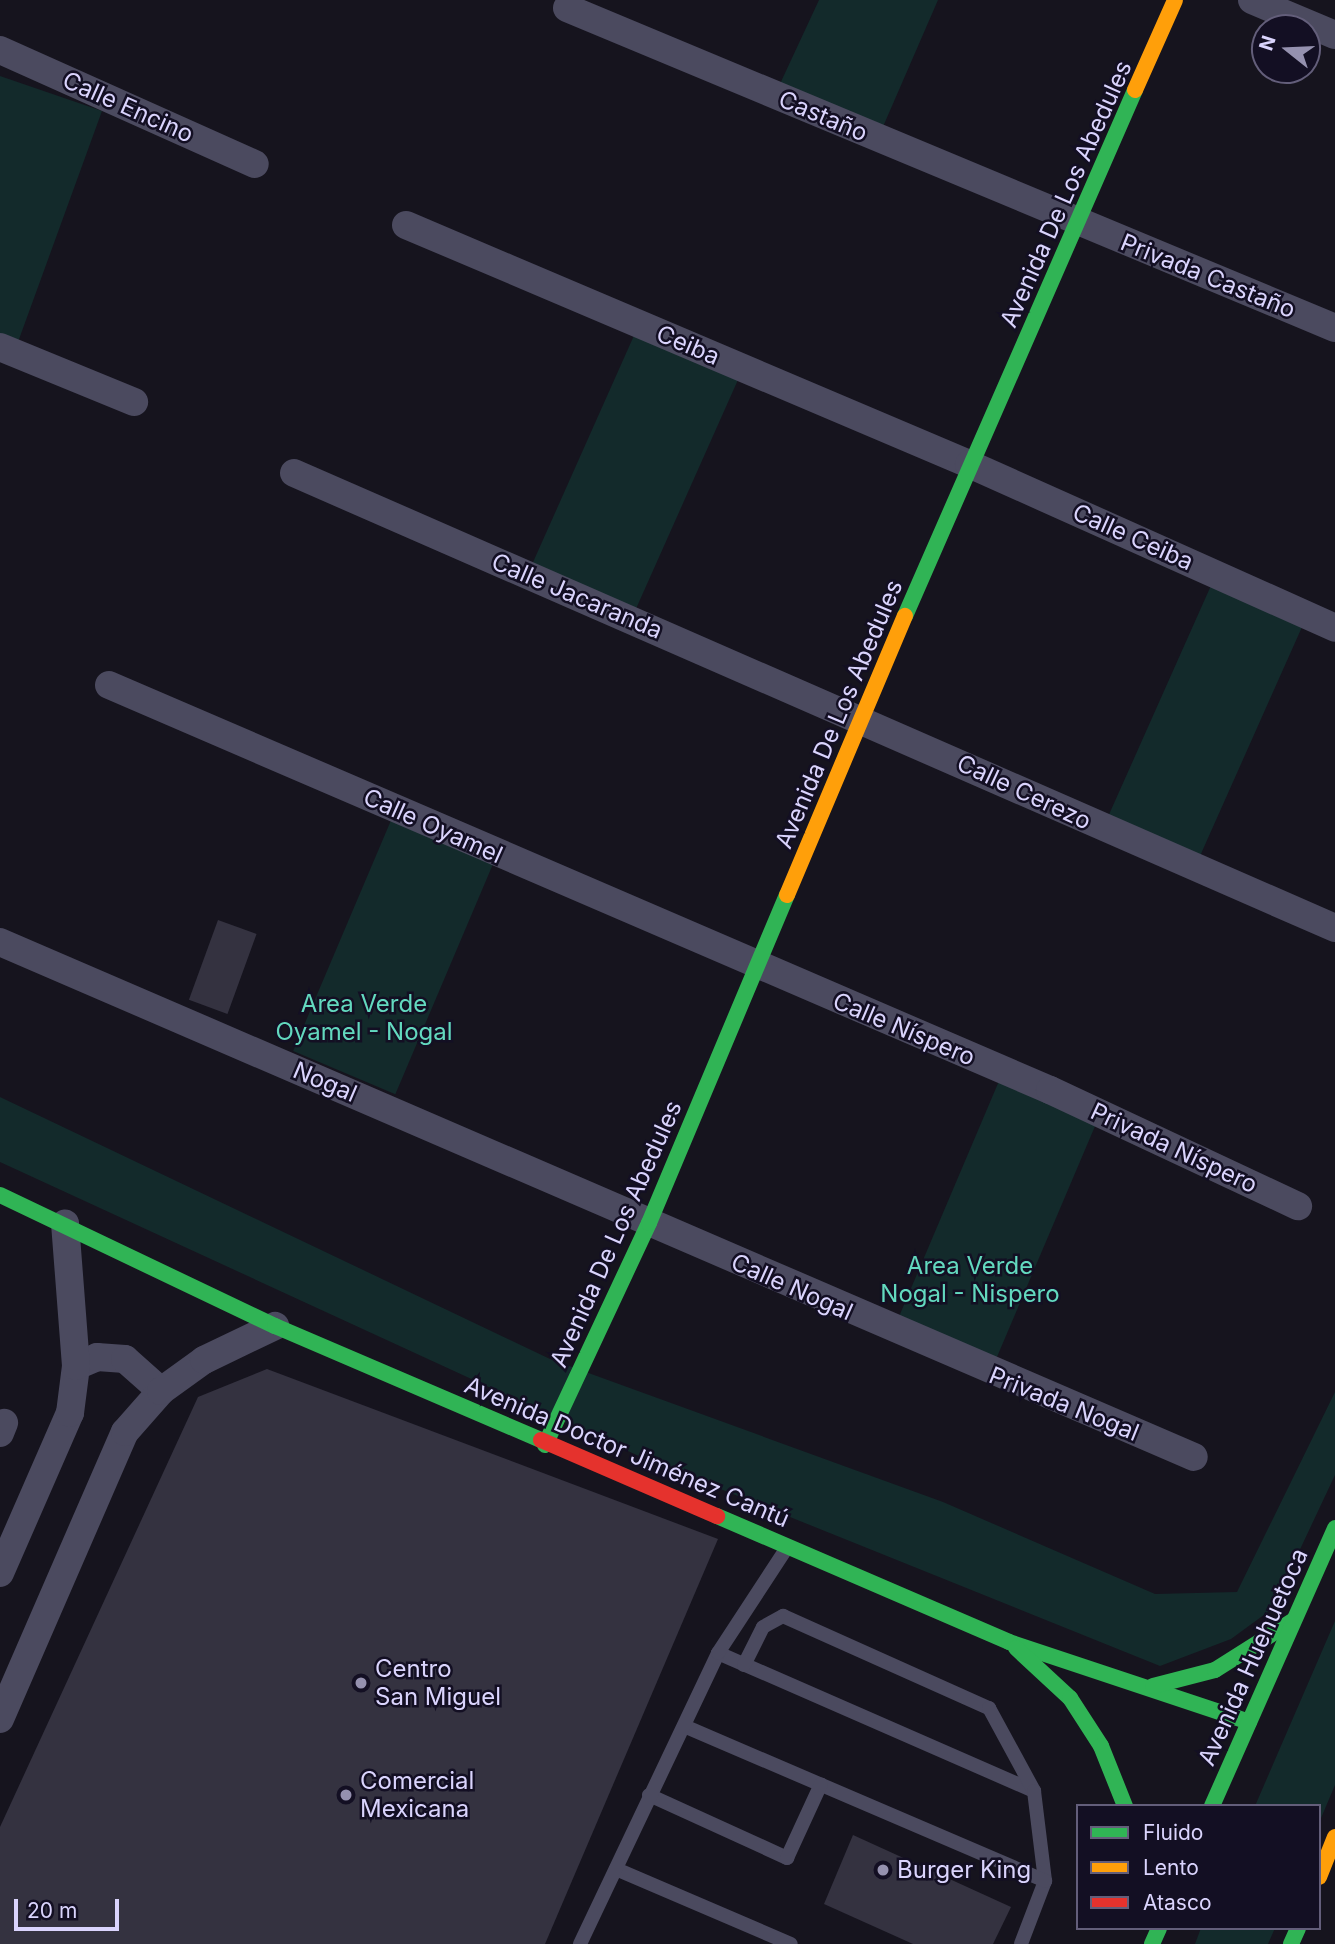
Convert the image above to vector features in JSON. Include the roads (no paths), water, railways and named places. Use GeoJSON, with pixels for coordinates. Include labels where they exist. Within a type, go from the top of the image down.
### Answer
{"type":"FeatureCollection","features":[{"type":"Feature","properties":{"kind":"street","name":"Avenida De Los Abedules"},"geometry":{"type":"LineString","coordinates":[[545,1445],[649,1223],[970,464],[1080,223],[1175,0]]}},
{"type":"Feature","properties":{"kind":"street"},"geometry":{"type":"LineString","coordinates":[[1252,0],[1335,35]]}},
{"type":"Feature","properties":{"kind":"street","name":"Castaño"},"geometry":{"type":"LineString","coordinates":[[567,8],[1080,223]]}},
{"type":"Feature","properties":{"kind":"street","name":"Calle Encino"},"geometry":{"type":"LineString","coordinates":[[0,50],[256,164]]}},
{"type":"Feature","properties":{"kind":"street","name":"Privada Castaño"},"geometry":{"type":"LineString","coordinates":[[1080,223],[1335,328]]}},
{"type":"Feature","properties":{"kind":"street","name":"Ceiba"},"geometry":{"type":"LineString","coordinates":[[406,225],[970,464]]}},
{"type":"Feature","properties":{"kind":"street"},"geometry":{"type":"LineString","coordinates":[[0,348],[134,402]]}},
{"type":"Feature","properties":{"kind":"street","name":"Calle Ceiba"},"geometry":{"type":"LineString","coordinates":[[970,464],[1335,628]]}},
{"type":"Feature","properties":{"kind":"street","name":"Calle Jacaranda"},"geometry":{"type":"LineString","coordinates":[[294,473],[861,718]]}},
{"type":"Feature","properties":{"kind":"street","name":"Calle Oyamel"},"geometry":{"type":"LineString","coordinates":[[109,684],[757,968]]}},
{"type":"Feature","properties":{"kind":"street","name":"Calle Cerezo"},"geometry":{"type":"LineString","coordinates":[[861,718],[1186,866],[1335,928]]}},
{"type":"Feature","properties":{"kind":"street","name":"Nogal"},"geometry":{"type":"LineString","coordinates":[[0,942],[649,1223]]}},
{"type":"Feature","properties":{"kind":"street","name":"Calle Níspero"},"geometry":{"type":"LineString","coordinates":[[757,968],[1051,1090]]}},
{"type":"Feature","properties":{"kind":"street","name":"Privada Níspero"},"geometry":{"type":"LineString","coordinates":[[1051,1090],[1298,1206]]}},
{"type":"Feature","properties":{"kind":"street","name":"Avenida Doctor Jiménez Cantú"},"geometry":{"type":"LineString","coordinates":[[0,1195],[65,1223],[275,1326],[545,1445],[790,1544],[1009,1642],[1153,1686],[1249,1722]]}},
{"type":"Feature","properties":{"kind":"street"},"geometry":{"type":"LineString","coordinates":[[0,1573],[70,1413],[76,1366],[65,1223]]}},
{"type":"Feature","properties":{"kind":"street","name":"Calle Nogal"},"geometry":{"type":"LineString","coordinates":[[649,1223],[935,1350]]}},
{"type":"Feature","properties":{"kind":"street"},"geometry":{"type":"LineString","coordinates":[[0,1719],[125,1432],[161,1391],[204,1360],[275,1326]]}},
{"type":"Feature","properties":{"kind":"street","name":"Privada Nogal"},"geometry":{"type":"LineString","coordinates":[[935,1350],[1194,1457]]}},
{"type":"Feature","properties":{"kind":"street"},"geometry":{"type":"LineString","coordinates":[[76,1366],[97,1357],[125,1359],[161,1391]]}},
{"type":"Feature","properties":{"kind":"street","name":"Avenida Huehuetoca"},"geometry":{"type":"LineString","coordinates":[[1213,1804],[1335,1528]]}},
{"type":"Feature","properties":{"kind":"street"},"geometry":{"type":"LineString","coordinates":[[1153,1686],[1215,1670],[1294,1619]]}},
{"type":"Feature","properties":{"kind":"street"},"geometry":{"type":"LineString","coordinates":[[1009,1642],[1070,1698],[1101,1746],[1124,1804]]}},
{"type":"Feature","properties":{"kind":"street"},"geometry":{"type":"LineString","coordinates":[[1321,1872],[1335,1837]]}},
{"type":"Feature","properties":{"kind":"lane"},"geometry":{"type":"LineString","coordinates":[[580,1944],[718,1653],[790,1544]]}},
{"type":"Feature","properties":{"kind":"lane"},"geometry":{"type":"LineString","coordinates":[[744,1665],[763,1627],[783,1616],[989,1708],[1034,1791],[1045,1881],[1021,1944]]}},
{"type":"Feature","properties":{"kind":"lane"},"geometry":{"type":"LineString","coordinates":[[718,1653],[1034,1791]]}},
{"type":"Feature","properties":{"kind":"lane"},"geometry":{"type":"LineString","coordinates":[[684,1726],[1045,1881]]}},
{"type":"Feature","properties":{"kind":"lane"},"geometry":{"type":"LineString","coordinates":[[649,1795],[788,1858],[821,1784]]}},
{"type":"Feature","properties":{"kind":"lane"},"geometry":{"type":"LineString","coordinates":[[616,1869],[791,1944]]}},
{"type":"Feature","properties":{"kind":"place","name":"Centro San Miguel"},"geometry":{"type":"Point","coordinates":[361,1683]}},
{"type":"Feature","properties":{"kind":"place","name":"Comercial Mexicana"},"geometry":{"type":"Point","coordinates":[346,1795]}},
{"type":"Feature","properties":{"kind":"place","name":"Burger King"},"geometry":{"type":"Point","coordinates":[883,1870]}},
{"type":"Feature","properties":{"kind":"park label","name":"Area Verde Oyamel - Nogal"},"geometry":{"type":"Point","coordinates":[364,1018]}},
{"type":"Feature","properties":{"kind":"park label","name":"Area Verde Nogal - Nispero"},"geometry":{"type":"Point","coordinates":[970,1280]}}]}
